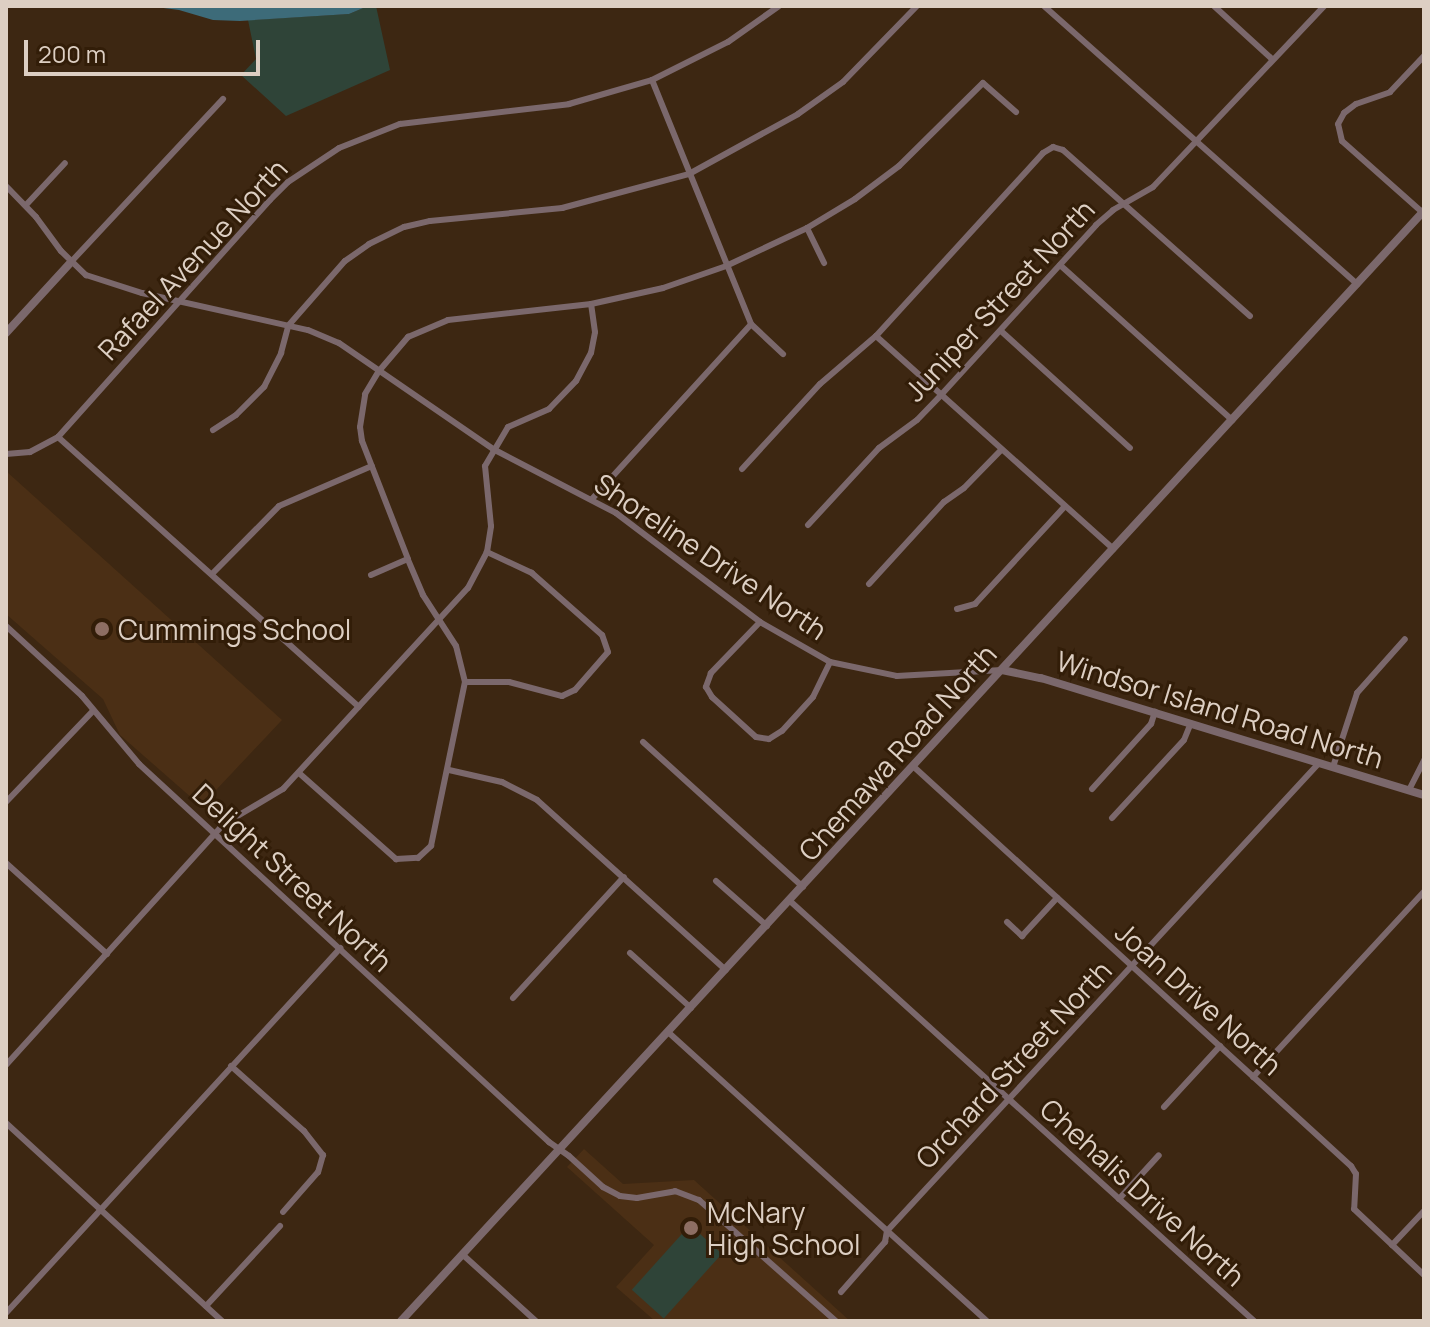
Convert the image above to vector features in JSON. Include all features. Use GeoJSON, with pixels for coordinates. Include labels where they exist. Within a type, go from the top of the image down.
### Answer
{"type":"FeatureCollection","features":[{"type":"Feature","properties":{"kind":"street","name":"Rafael Avenue North"},"geometry":{"type":"LineString","coordinates":[[58,437],[279,191],[339,148],[400,124],[569,104],[652,80],[728,42],[779,6]]}},
{"type":"Feature","properties":{"kind":"street"},"geometry":{"type":"LineString","coordinates":[[213,430],[236,415],[264,387],[281,353],[288,326],[345,261],[404,227],[430,221],[562,208],[689,174],[798,114],[843,82],[917,6]]}},
{"type":"Feature","properties":{"kind":"street"},"geometry":{"type":"LineString","coordinates":[[1044,6],[1357,284]]}},
{"type":"Feature","properties":{"kind":"street"},"geometry":{"type":"LineString","coordinates":[[1214,6],[1271,58]]}},
{"type":"Feature","properties":{"kind":"street","name":"Juniper Street North"},"geometry":{"type":"LineString","coordinates":[[808,525],[879,448],[917,420],[941,395],[1096,225],[1153,187],[1271,58],[1324,6]]}},
{"type":"Feature","properties":{"kind":"street"},"geometry":{"type":"LineString","coordinates":[[1423,212],[1342,141],[1338,131],[1340,118],[1350,107],[1387,95],[1424,56]]}},
{"type":"Feature","properties":{"kind":"street"},"geometry":{"type":"LineString","coordinates":[[652,80],[751,324],[783,354]]}},
{"type":"Feature","properties":{"kind":"street"},"geometry":{"type":"LineString","coordinates":[[299,773],[396,859],[410,860],[426,852],[434,838],[465,682],[456,646],[439,621],[408,559],[362,441],[361,412],[365,394],[379,371],[408,337],[448,320],[591,304],[663,288],[726,266],[807,228],[855,199],[899,166],[983,83],[1016,112]]}},
{"type":"Feature","properties":{"kind":"street"},"geometry":{"type":"LineString","coordinates":[[6,333],[223,99]]}},
{"type":"Feature","properties":{"kind":"street"},"geometry":{"type":"LineString","coordinates":[[742,469],[820,384],[876,336],[1043,153],[1053,147],[1063,150],[1250,316]]}},
{"type":"Feature","properties":{"kind":"street"},"geometry":{"type":"LineString","coordinates":[[26,205],[65,163]]}},
{"type":"Feature","properties":{"kind":"street","name":"Shoreline Drive North"},"geometry":{"type":"LineString","coordinates":[[6,186],[26,205],[71,262],[86,275],[115,287],[182,300],[331,339],[493,449],[616,513],[760,622],[830,662],[897,676],[1002,670]]}},
{"type":"Feature","properties":{"kind":"street","name":"Chemawa Road North"},"geometry":{"type":"LineString","coordinates":[[401,1321],[1423,212]]}},
{"type":"Feature","properties":{"kind":"street"},"geometry":{"type":"LineString","coordinates":[[807,228],[824,263]]}},
{"type":"Feature","properties":{"kind":"street"},"geometry":{"type":"LineString","coordinates":[[1060,265],[1232,420]]}},
{"type":"Feature","properties":{"kind":"street"},"geometry":{"type":"LineString","coordinates":[[6,1065],[216,833],[235,815],[283,789],[468,588],[487,552],[491,508],[484,471],[493,449],[508,427],[549,409],[576,381],[591,353],[595,332],[591,304]]}},
{"type":"Feature","properties":{"kind":"street"},"geometry":{"type":"LineString","coordinates":[[592,499],[751,324]]}},
{"type":"Feature","properties":{"kind":"street"},"geometry":{"type":"LineString","coordinates":[[1001,331],[1130,448]]}},
{"type":"Feature","properties":{"kind":"street"},"geometry":{"type":"LineString","coordinates":[[876,336],[1113,549]]}},
{"type":"Feature","properties":{"kind":"street"},"geometry":{"type":"LineString","coordinates":[[6,454],[30,452],[58,437],[359,707]]}},
{"type":"Feature","properties":{"kind":"street"},"geometry":{"type":"LineString","coordinates":[[869,584],[944,502],[964,488],[1002,449]]}},
{"type":"Feature","properties":{"kind":"street"},"geometry":{"type":"LineString","coordinates":[[212,574],[279,506],[372,466]]}},
{"type":"Feature","properties":{"kind":"street"},"geometry":{"type":"LineString","coordinates":[[957,609],[975,604],[1065,506]]}},
{"type":"Feature","properties":{"kind":"street"},"geometry":{"type":"LineString","coordinates":[[465,682],[509,682],[562,696],[575,690],[608,652],[602,635],[532,573],[487,552]]}},
{"type":"Feature","properties":{"kind":"street"},"geometry":{"type":"LineString","coordinates":[[371,575],[408,559]]}},
{"type":"Feature","properties":{"kind":"street"},"geometry":{"type":"LineString","coordinates":[[760,622],[711,673],[706,687],[712,697],[756,737],[769,739],[782,731],[813,697],[830,662]]}},
{"type":"Feature","properties":{"kind":"street","name":"Delight Street North"},"geometry":{"type":"LineString","coordinates":[[6,626],[82,696],[120,745],[392,1000],[603,1187],[620,1196],[637,1198],[675,1191],[699,1200],[836,1321]]}},
{"type":"Feature","properties":{"kind":"street"},"geometry":{"type":"LineString","coordinates":[[1333,767],[1357,693],[1405,639]]}},
{"type":"Feature","properties":{"kind":"street","name":"Windsor Island Road North"},"geometry":{"type":"LineString","coordinates":[[1002,670],[1155,712],[1424,795]]}},
{"type":"Feature","properties":{"kind":"street"},"geometry":{"type":"LineString","coordinates":[[6,802],[93,711]]}},
{"type":"Feature","properties":{"kind":"street"},"geometry":{"type":"LineString","coordinates":[[1092,789],[1151,724],[1155,712]]}},
{"type":"Feature","properties":{"kind":"street"},"geometry":{"type":"LineString","coordinates":[[1112,818],[1184,740],[1191,723]]}},
{"type":"Feature","properties":{"kind":"street"},"geometry":{"type":"LineString","coordinates":[[643,742],[803,887]]}},
{"type":"Feature","properties":{"kind":"street"},"geometry":{"type":"LineString","coordinates":[[1409,790],[1424,760]]}},
{"type":"Feature","properties":{"kind":"street","name":"Orchard Street North"},"geometry":{"type":"LineString","coordinates":[[841,1292],[885,1242],[887,1231],[1319,763]]}},
{"type":"Feature","properties":{"kind":"street","name":"Joan Drive North"},"geometry":{"type":"LineString","coordinates":[[914,767],[1351,1166],[1356,1174],[1354,1209],[1424,1275]]}},
{"type":"Feature","properties":{"kind":"street"},"geometry":{"type":"LineString","coordinates":[[449,770],[502,782],[528,794],[726,970]]}},
{"type":"Feature","properties":{"kind":"street"},"geometry":{"type":"LineString","coordinates":[[6,863],[107,954]]}},
{"type":"Feature","properties":{"kind":"street"},"geometry":{"type":"LineString","coordinates":[[513,998],[624,877]]}},
{"type":"Feature","properties":{"kind":"street"},"geometry":{"type":"LineString","coordinates":[[716,881],[767,926]]}},
{"type":"Feature","properties":{"kind":"street"},"geometry":{"type":"LineString","coordinates":[[1253,1077],[1424,892]]}},
{"type":"Feature","properties":{"kind":"street"},"geometry":{"type":"LineString","coordinates":[[1007,922],[1022,936],[1057,898]]}},
{"type":"Feature","properties":{"kind":"street","name":"Chehalis Drive North"},"geometry":{"type":"LineString","coordinates":[[790,901],[1254,1321]]}},
{"type":"Feature","properties":{"kind":"street"},"geometry":{"type":"LineString","coordinates":[[6,1313],[340,948]]}},
{"type":"Feature","properties":{"kind":"street"},"geometry":{"type":"LineString","coordinates":[[630,953],[691,1008]]}},
{"type":"Feature","properties":{"kind":"street"},"geometry":{"type":"LineString","coordinates":[[668,1032],[987,1321]]}},
{"type":"Feature","properties":{"kind":"street"},"geometry":{"type":"LineString","coordinates":[[1164,1107],[1220,1046]]}},
{"type":"Feature","properties":{"kind":"street"},"geometry":{"type":"LineString","coordinates":[[231,1066],[321,1149],[323,1163],[283,1212]]}},
{"type":"Feature","properties":{"kind":"street"},"geometry":{"type":"LineString","coordinates":[[6,1123],[217,1319]]}},
{"type":"Feature","properties":{"kind":"street"},"geometry":{"type":"LineString","coordinates":[[1119,1199],[1159,1155]]}},
{"type":"Feature","properties":{"kind":"street"},"geometry":{"type":"LineString","coordinates":[[1392,1245],[1424,1211]]}},
{"type":"Feature","properties":{"kind":"street"},"geometry":{"type":"LineString","coordinates":[[206,1306],[280,1226]]}},
{"type":"Feature","properties":{"kind":"street"},"geometry":{"type":"LineString","coordinates":[[462,1254],[536,1321]]}},
{"type":"Feature","properties":{"kind":"shaded area","name":"Cummings School"},"geometry":{"type":"Polygon","coordinates":[[[6,471],[282,720],[201,806],[120,735],[103,699],[6,614],[6,471]]]}},
{"type":"Feature","properties":{"kind":"shaded area","name":"McNary High School"},"geometry":{"type":"Polygon","coordinates":[[[584,1149],[623,1184],[694,1180],[850,1321],[655,1321],[616,1287],[654,1245],[567,1167],[584,1149]]]}},
{"type":"Feature","properties":{"kind":"green space"},"geometry":{"type":"Polygon","coordinates":[[[376,6],[390,70],[286,116],[241,75],[256,59],[248,20],[349,14],[376,6]]]}},
{"type":"Feature","properties":{"kind":"green space"},"geometry":{"type":"Polygon","coordinates":[[[690,1225],[722,1254],[664,1318],[632,1290],[690,1225]]]}},
{"type":"Feature","properties":{"kind":"water"},"geometry":{"type":"Polygon","coordinates":[[[148,6],[368,6],[349,14],[240,21],[213,20],[179,10],[148,6]]]}},
{"type":"Feature","properties":{"kind":"place","name":"Cummings School"},"geometry":{"type":"Point","coordinates":[102,629]}},
{"type":"Feature","properties":{"kind":"place","name":"McNary High School"},"geometry":{"type":"Point","coordinates":[691,1228]}}]}
